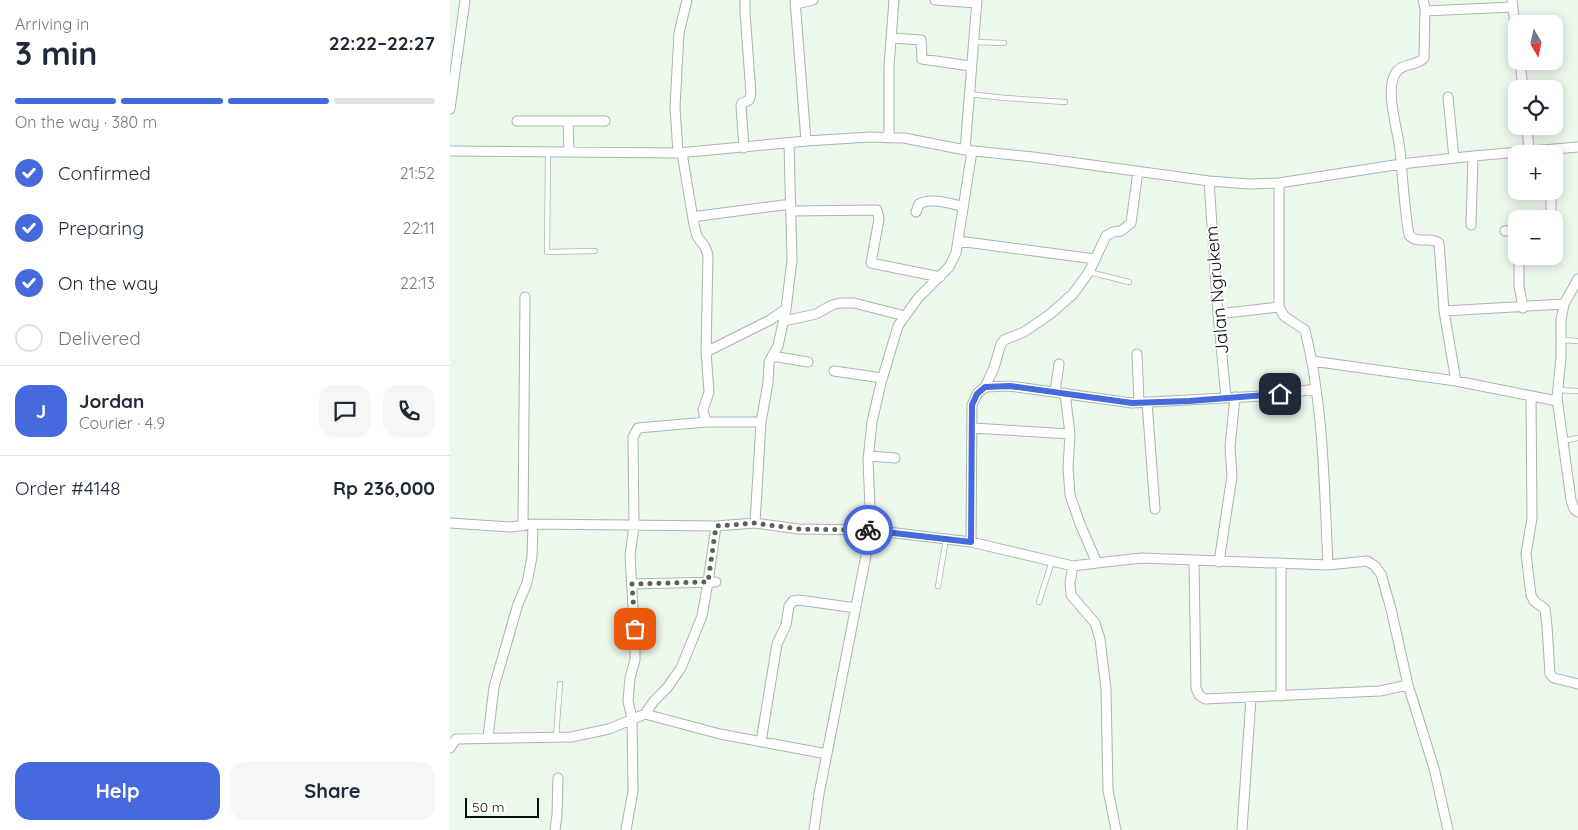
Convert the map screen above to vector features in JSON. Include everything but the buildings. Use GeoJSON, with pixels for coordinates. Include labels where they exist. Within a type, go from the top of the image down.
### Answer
{"type":"FeatureCollection","features":[{"type":"Feature","properties":{"kind":"street"},"geometry":{"type":"LineString","coordinates":[[450,109],[465,0]]}},
{"type":"Feature","properties":{"kind":"street"},"geometry":{"type":"LineString","coordinates":[[687,0],[679,33],[675,107],[680,153],[692,219],[697,236],[708,255],[706,352],[709,392],[703,410],[706,422]]}},
{"type":"Feature","properties":{"kind":"street"},"geometry":{"type":"LineString","coordinates":[[744,148],[741,106],[742,103],[749,100],[751,94],[745,0]]}},
{"type":"Feature","properties":{"kind":"street"},"geometry":{"type":"LineString","coordinates":[[806,141],[795,2],[812,0]]}},
{"type":"Feature","properties":{"kind":"street"},"geometry":{"type":"LineString","coordinates":[[890,138],[889,66],[894,0]]}},
{"type":"Feature","properties":{"kind":"street"},"geometry":{"type":"LineString","coordinates":[[814,830],[871,530],[869,456],[872,422],[882,378],[894,338],[904,316],[918,298],[949,267],[956,252],[958,241],[968,150],[970,66],[976,1],[935,0]]}},
{"type":"Feature","properties":{"kind":"street"},"geometry":{"type":"LineString","coordinates":[[1423,0],[1425,11],[1424,58],[1422,61],[1399,69],[1395,74],[1392,86],[1392,98],[1409,235],[1417,241],[1435,240],[1439,244],[1444,311],[1456,381]]}},
{"type":"Feature","properties":{"kind":"street"},"geometry":{"type":"LineString","coordinates":[[1425,11],[1513,4]]}},
{"type":"Feature","properties":{"kind":"street"},"geometry":{"type":"LineString","coordinates":[[892,38],[921,40],[922,59],[970,66]]}},
{"type":"Feature","properties":{"kind":"street"},"geometry":{"type":"LineString","coordinates":[[1448,98],[1454,158]]}},
{"type":"Feature","properties":{"kind":"street"},"geometry":{"type":"LineString","coordinates":[[517,120],[605,122]]}},
{"type":"Feature","properties":{"kind":"street"},"geometry":{"type":"LineString","coordinates":[[568,121],[569,152]]}},
{"type":"Feature","properties":{"kind":"street"},"geometry":{"type":"LineString","coordinates":[[450,151],[680,153],[806,141],[870,137],[904,138],[968,150],[1209,181],[1250,184],[1279,183],[1401,164],[1508,153]]}},
{"type":"Feature","properties":{"kind":"street"},"geometry":{"type":"LineString","coordinates":[[755,523],[761,422],[768,383],[769,362],[778,346],[784,321],[792,260],[789,144]]}},
{"type":"Feature","properties":{"kind":"street"},"geometry":{"type":"LineString","coordinates":[[1563,150],[1578,147]]}},
{"type":"Feature","properties":{"kind":"street"},"geometry":{"type":"LineString","coordinates":[[1471,225],[1473,156]]}},
{"type":"Feature","properties":{"kind":"street"},"geometry":{"type":"LineString","coordinates":[[971,542],[972,405],[977,394],[985,387],[1004,340],[1024,332],[1049,315],[1073,294],[1089,272],[1106,236],[1113,232],[1121,231],[1131,223],[1138,171]]}},
{"type":"Feature","properties":{"kind":"street","name":"Jalan Ngrukem"},"geometry":{"type":"LineString","coordinates":[[1209,181],[1218,314],[1231,398],[1230,446],[1232,476],[1219,562]]}},
{"type":"Feature","properties":{"kind":"street"},"geometry":{"type":"LineString","coordinates":[[1279,183],[1279,307],[1284,316],[1305,330],[1312,361],[1322,436],[1328,565]]}},
{"type":"Feature","properties":{"kind":"street"},"geometry":{"type":"LineString","coordinates":[[916,212],[919,204],[923,202],[940,202],[963,206]]}},
{"type":"Feature","properties":{"kind":"street"},"geometry":{"type":"LineString","coordinates":[[692,219],[698,216],[792,208],[877,210],[879,219],[871,260],[872,264],[940,277]]}},
{"type":"Feature","properties":{"kind":"street"},"geometry":{"type":"LineString","coordinates":[[958,241],[1095,258]]}},
{"type":"Feature","properties":{"kind":"street"},"geometry":{"type":"LineString","coordinates":[[1519,265],[1519,286],[1523,308]]}},
{"type":"Feature","properties":{"kind":"street"},"geometry":{"type":"LineString","coordinates":[[1578,278],[1564,304],[1561,320],[1561,357],[1557,395],[1572,500],[1574,509],[1578,512]]}},
{"type":"Feature","properties":{"kind":"street"},"geometry":{"type":"LineString","coordinates":[[488,737],[494,686],[518,604],[528,583],[532,557],[528,525],[525,297]]}},
{"type":"Feature","properties":{"kind":"street"},"geometry":{"type":"LineString","coordinates":[[784,321],[821,313],[832,305],[840,303],[854,303],[904,316]]}},
{"type":"Feature","properties":{"kind":"street"},"geometry":{"type":"LineString","coordinates":[[1444,311],[1523,308],[1564,304]]}},
{"type":"Feature","properties":{"kind":"street"},"geometry":{"type":"LineString","coordinates":[[1218,314],[1279,307]]}},
{"type":"Feature","properties":{"kind":"street"},"geometry":{"type":"LineString","coordinates":[[706,352],[770,320],[786,309]]}},
{"type":"Feature","properties":{"kind":"street"},"geometry":{"type":"LineString","coordinates":[[1137,354],[1155,509]]}},
{"type":"Feature","properties":{"kind":"street"},"geometry":{"type":"LineString","coordinates":[[772,356],[808,362]]}},
{"type":"Feature","properties":{"kind":"street"},"geometry":{"type":"LineString","coordinates":[[1312,361],[1456,381],[1531,396],[1557,395]]}},
{"type":"Feature","properties":{"kind":"street"},"geometry":{"type":"LineString","coordinates":[[1055,392],[1059,364]]}},
{"type":"Feature","properties":{"kind":"street"},"geometry":{"type":"LineString","coordinates":[[834,371],[882,378]]}},
{"type":"Feature","properties":{"kind":"street"},"geometry":{"type":"LineString","coordinates":[[985,387],[1010,386],[1132,403],[1262,396],[1316,389]]}},
{"type":"Feature","properties":{"kind":"street"},"geometry":{"type":"LineString","coordinates":[[1065,393],[1070,434],[1068,468],[1070,495],[1096,563]]}},
{"type":"Feature","properties":{"kind":"street"},"geometry":{"type":"LineString","coordinates":[[1531,396],[1532,518],[1526,554],[1530,592],[1534,601],[1544,609],[1550,674],[1554,678],[1578,684]]}},
{"type":"Feature","properties":{"kind":"street"},"geometry":{"type":"LineString","coordinates":[[626,830],[633,791],[632,719],[628,701],[636,642],[630,556],[634,526],[633,437],[638,428],[706,422],[761,422]]}},
{"type":"Feature","properties":{"kind":"street"},"geometry":{"type":"LineString","coordinates":[[972,428],[1070,434]]}},
{"type":"Feature","properties":{"kind":"street"},"geometry":{"type":"LineString","coordinates":[[869,456],[895,458]]}},
{"type":"Feature","properties":{"kind":"street"},"geometry":{"type":"LineString","coordinates":[[450,523],[510,527],[528,525],[716,526],[755,523],[798,529],[871,530],[971,542],[1073,566],[1141,558],[1328,565],[1367,561],[1375,566],[1381,574],[1408,685],[1434,768],[1448,830]]}},
{"type":"Feature","properties":{"kind":"street"},"geometry":{"type":"LineString","coordinates":[[450,748],[453,739],[572,737],[601,731],[645,714],[682,668],[702,616],[712,582],[716,526]]}},
{"type":"Feature","properties":{"kind":"street"},"geometry":{"type":"LineString","coordinates":[[1194,561],[1196,688],[1199,695],[1205,699],[1380,691],[1408,685]]}},
{"type":"Feature","properties":{"kind":"street"},"geometry":{"type":"LineString","coordinates":[[1281,563],[1281,696]]}},
{"type":"Feature","properties":{"kind":"street"},"geometry":{"type":"LineString","coordinates":[[1073,566],[1070,583],[1071,595],[1095,623],[1100,639],[1106,689],[1108,790],[1116,830]]}},
{"type":"Feature","properties":{"kind":"street"},"geometry":{"type":"LineString","coordinates":[[632,584],[712,582]]}},
{"type":"Feature","properties":{"kind":"street"},"geometry":{"type":"LineString","coordinates":[[761,742],[777,644],[786,625],[793,601],[799,600],[856,608]]}},
{"type":"Feature","properties":{"kind":"street"},"geometry":{"type":"LineString","coordinates":[[1242,830],[1251,698]]}},
{"type":"Feature","properties":{"kind":"street"},"geometry":{"type":"LineString","coordinates":[[645,714],[720,734],[827,754]]}},
{"type":"Feature","properties":{"kind":"street"},"geometry":{"type":"LineString","coordinates":[[554,830],[557,816],[558,778]]}},
{"type":"Feature","properties":{"kind":"lane"},"geometry":{"type":"LineString","coordinates":[[973,42],[1004,44]]}},
{"type":"Feature","properties":{"kind":"lane"},"geometry":{"type":"LineString","coordinates":[[969,94],[1065,102]]}},
{"type":"Feature","properties":{"kind":"lane"},"geometry":{"type":"LineString","coordinates":[[548,151],[547,252],[549,254],[596,251]]}},
{"type":"Feature","properties":{"kind":"lane"},"geometry":{"type":"LineString","coordinates":[[1089,272],[1129,282]]}},
{"type":"Feature","properties":{"kind":"lane"},"geometry":{"type":"LineString","coordinates":[[1561,340],[1578,341]]}},
{"type":"Feature","properties":{"kind":"lane"},"geometry":{"type":"LineString","coordinates":[[1557,395],[1578,391]]}},
{"type":"Feature","properties":{"kind":"lane"},"geometry":{"type":"LineString","coordinates":[[1563,440],[1578,438]]}},
{"type":"Feature","properties":{"kind":"lane"},"geometry":{"type":"LineString","coordinates":[[938,586],[946,539]]}},
{"type":"Feature","properties":{"kind":"lane"},"geometry":{"type":"LineString","coordinates":[[1039,602],[1052,561]]}},
{"type":"Feature","properties":{"kind":"lane"},"geometry":{"type":"LineString","coordinates":[[556,737],[560,684]]}},
{"type":"Feature","properties":{"kind":"way so far"},"geometry":{"type":"LineString","coordinates":[[635,629],[632,584],[708,582],[716,526],[755,523],[798,529],[868,530]]}},
{"type":"Feature","properties":{"kind":"route"},"geometry":{"type":"LineString","coordinates":[[868,530],[971,542],[972,405],[977,394],[985,387],[1010,386],[1132,403],[1280,394]]}}]}
